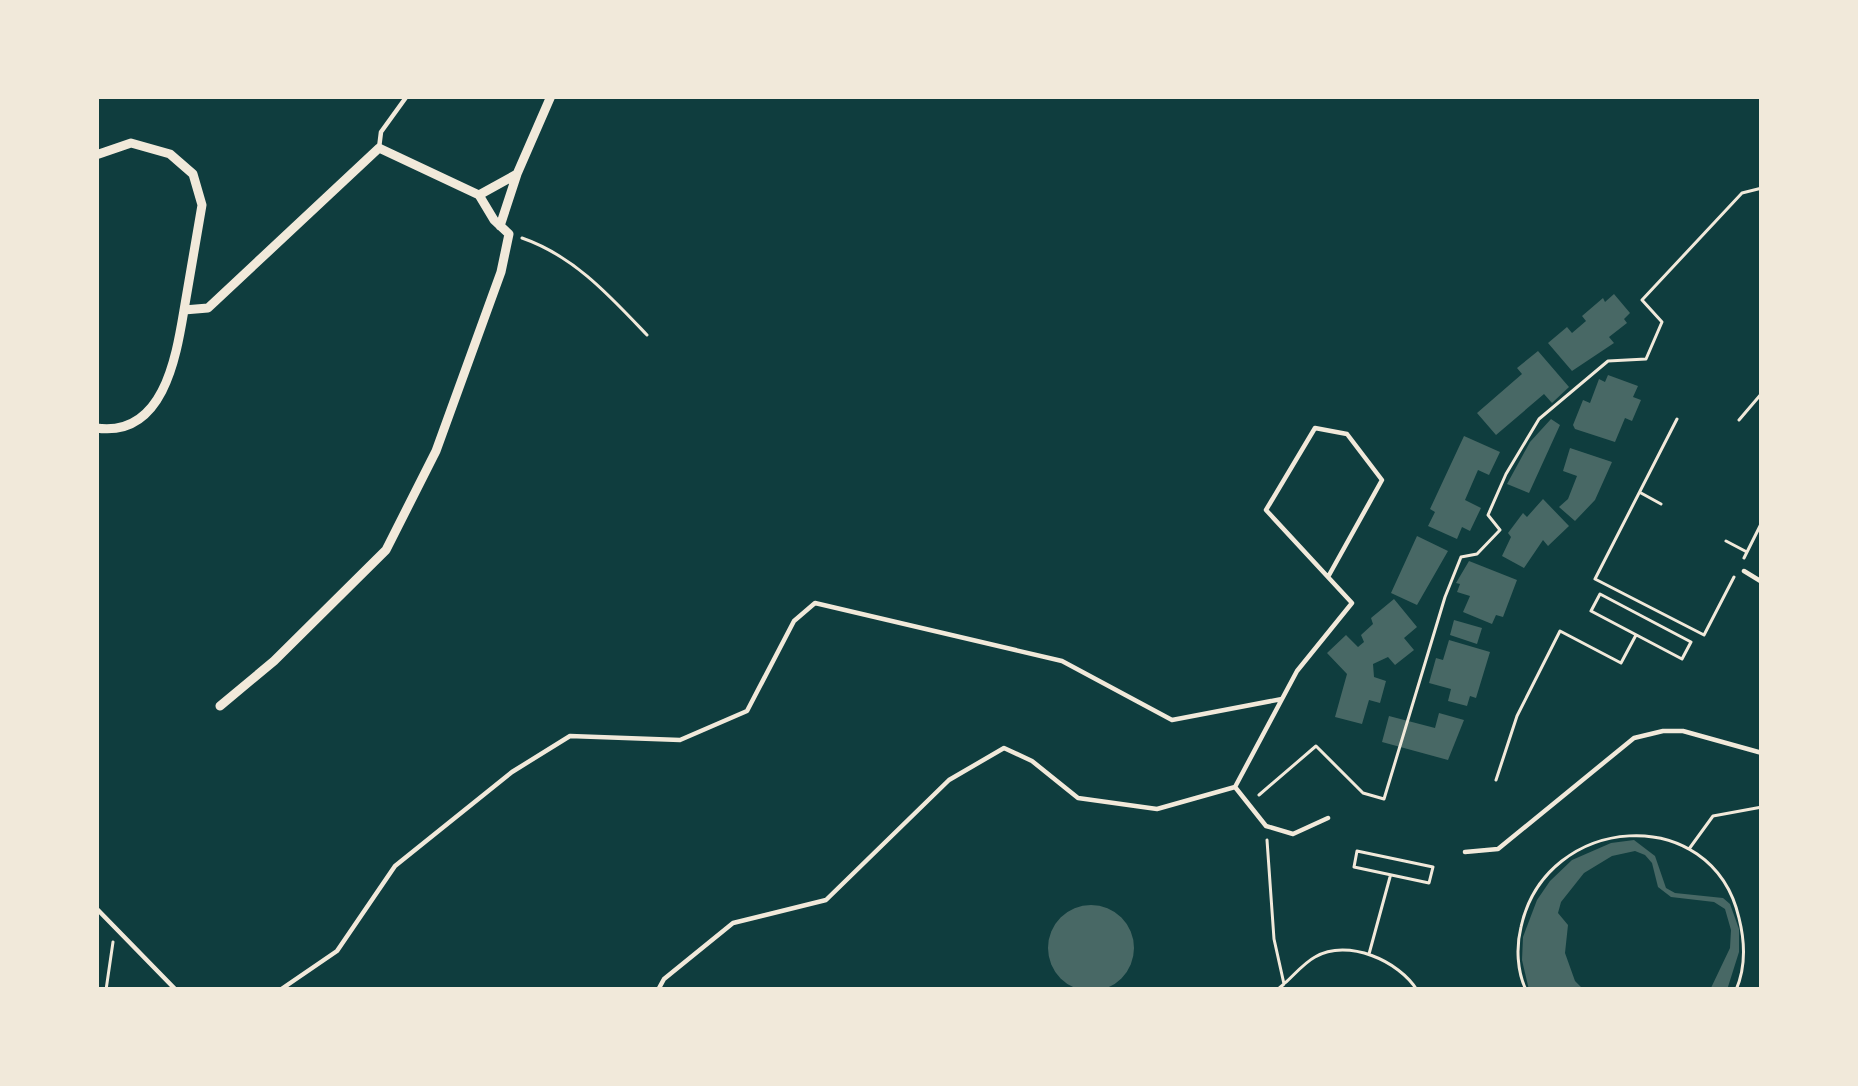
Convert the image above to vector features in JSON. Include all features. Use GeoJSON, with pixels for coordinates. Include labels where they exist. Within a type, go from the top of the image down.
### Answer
{"type":"FeatureCollection","features":[{"type":"Feature","properties":{"kind":"street"},"geometry":{"type":"LineString","coordinates":[[220,706],[274,661],[386,550],[436,451],[501,272],[504,230],[517,174],[550,96]]}},
{"type":"Feature","properties":{"kind":"street"},"geometry":{"type":"LineString","coordinates":[[96,155],[131,143],[170,154],[193,174],[202,205],[176,360],[164,392],[130,424],[96,428]]}},
{"type":"Feature","properties":{"kind":"street"},"geometry":{"type":"LineString","coordinates":[[184,310],[208,308],[379,148],[479,195],[504,230]]}},
{"type":"Feature","properties":{"kind":"street"},"geometry":{"type":"LineString","coordinates":[[479,195],[517,174]]}},
{"type":"Feature","properties":{"kind":"lane"},"geometry":{"type":"LineString","coordinates":[[379,148],[381,132],[407,96]]}},
{"type":"Feature","properties":{"kind":"lane"},"geometry":{"type":"LineString","coordinates":[[658,990],[664,979],[733,923],[826,900],[949,780],[1004,748],[1032,761],[1078,798],[1156,809],[1235,787],[1297,670],[1352,603],[1266,510],[1315,428],[1347,434],[1382,479],[1328,577]]}},
{"type":"Feature","properties":{"kind":"lane"},"geometry":{"type":"LineString","coordinates":[[1744,571],[1762,582]]}},
{"type":"Feature","properties":{"kind":"lane"},"geometry":{"type":"LineString","coordinates":[[280,990],[337,951],[395,866],[512,772],[570,736],[680,740],[747,711],[794,621],[815,603],[1062,661],[1172,720],[1282,699]]}},
{"type":"Feature","properties":{"kind":"lane"},"geometry":{"type":"LineString","coordinates":[[1466,852],[1498,849],[1634,738],[1683,731],[1762,753]]}},
{"type":"Feature","properties":{"kind":"lane"},"geometry":{"type":"LineString","coordinates":[[1235,787],[1266,826],[1293,834],[1328,818]]}},
{"type":"Feature","properties":{"kind":"lane"},"geometry":{"type":"LineString","coordinates":[[96,908],[176,990]]}},
{"type":"Feature","properties":{"kind":"path"},"geometry":{"type":"LineString","coordinates":[[1248,804],[1316,746],[1363,793],[1384,800],[1445,597],[1462,557],[1478,554],[1499,530],[1489,515],[1506,474],[1539,419],[1608,361],[1646,359],[1662,322],[1642,300],[1742,194],[1762,188]]}},
{"type":"Feature","properties":{"kind":"path"},"geometry":{"type":"LineString","coordinates":[[504,230],[546,246],[579,268],[647,335]]}},
{"type":"Feature","properties":{"kind":"path"},"geometry":{"type":"LineString","coordinates":[[1739,420],[1762,393]]}},
{"type":"Feature","properties":{"kind":"path"},"geometry":{"type":"LineString","coordinates":[[1677,419],[1595,579],[1704,635],[1762,522]]}},
{"type":"Feature","properties":{"kind":"path"},"geometry":{"type":"LineString","coordinates":[[1639,493],[1661,503]]}},
{"type":"Feature","properties":{"kind":"path"},"geometry":{"type":"LineString","coordinates":[[1726,541],[1747,551]]}},
{"type":"Feature","properties":{"kind":"path"},"geometry":{"type":"LineString","coordinates":[[1600,594],[1645,618],[1691,642],[1682,659],[1591,611],[1600,594]]}},
{"type":"Feature","properties":{"kind":"path"},"geometry":{"type":"LineString","coordinates":[[1645,618],[1650,608]]}},
{"type":"Feature","properties":{"kind":"path"},"geometry":{"type":"LineString","coordinates":[[1496,780],[1517,716],[1560,631],[1621,663],[1636,635]]}},
{"type":"Feature","properties":{"kind":"path"},"geometry":{"type":"LineString","coordinates":[[1688,850],[1714,816],[1762,807]]}},
{"type":"Feature","properties":{"kind":"path"},"geometry":{"type":"LineString","coordinates":[[1266,826],[1274,939],[1284,984]]}},
{"type":"Feature","properties":{"kind":"path"},"geometry":{"type":"LineString","coordinates":[[1525,990],[1517,942],[1526,905],[1546,873],[1576,849],[1611,836],[1649,836],[1688,850],[1716,872],[1736,904],[1745,941],[1738,990]]}},
{"type":"Feature","properties":{"kind":"path"},"geometry":{"type":"LineString","coordinates":[[1357,851],[1397,859],[1432,867],[1429,884],[1354,867],[1357,851]]}},
{"type":"Feature","properties":{"kind":"path"},"geometry":{"type":"LineString","coordinates":[[1397,859],[1400,851]]}},
{"type":"Feature","properties":{"kind":"path"},"geometry":{"type":"LineString","coordinates":[[1369,955],[1390,875]]}},
{"type":"Feature","properties":{"kind":"path"},"geometry":{"type":"LineString","coordinates":[[106,990],[115,928]]}},
{"type":"Feature","properties":{"kind":"path"},"geometry":{"type":"LineString","coordinates":[[1276,990],[1316,956],[1336,951],[1369,955],[1408,976],[1418,990]]}},
{"type":"Feature","properties":{"kind":"building"},"geometry":{"type":"Polygon","coordinates":[[[1614,294],[1630,313],[1624,319],[1627,323],[1609,337],[1614,343],[1572,371],[1548,343],[1567,327],[1572,333],[1586,321],[1582,316],[1614,294]]]}},
{"type":"Feature","properties":{"kind":"building"},"geometry":{"type":"Polygon","coordinates":[[[1538,351],[1569,387],[1552,403],[1544,394],[1496,435],[1477,413],[1522,374],[1517,368],[1538,351]]]}},
{"type":"Feature","properties":{"kind":"building"},"geometry":{"type":"Polygon","coordinates":[[[1608,375],[1638,386],[1633,397],[1641,400],[1632,421],[1625,418],[1615,442],[1573,425],[1583,400],[1590,403],[1599,379],[1605,382],[1608,375]]]}},
{"type":"Feature","properties":{"kind":"building"},"geometry":{"type":"Polygon","coordinates":[[[1551,419],[1560,425],[1529,493],[1507,484],[1530,442],[1551,419]]]}},
{"type":"Feature","properties":{"kind":"building"},"geometry":{"type":"Polygon","coordinates":[[[1464,436],[1500,452],[1489,475],[1478,470],[1465,500],[1481,508],[1470,531],[1462,527],[1457,539],[1428,526],[1435,512],[1430,509],[1464,436]]]}},
{"type":"Feature","properties":{"kind":"building"},"geometry":{"type":"Polygon","coordinates":[[[1570,448],[1612,462],[1595,500],[1575,521],[1559,507],[1568,499],[1577,476],[1563,471],[1570,448]]]}},
{"type":"Feature","properties":{"kind":"building"},"geometry":{"type":"Polygon","coordinates":[[[1543,499],[1569,526],[1548,546],[1543,540],[1524,568],[1502,556],[1511,537],[1508,533],[1523,513],[1527,517],[1543,499]]]}},
{"type":"Feature","properties":{"kind":"building"},"geometry":{"type":"Polygon","coordinates":[[[1417,536],[1448,551],[1417,605],[1391,593],[1417,536]]]}},
{"type":"Feature","properties":{"kind":"building"},"geometry":{"type":"Polygon","coordinates":[[[1469,561],[1517,580],[1503,617],[1496,615],[1492,624],[1463,612],[1470,596],[1457,592],[1460,584],[1456,583],[1469,561]]]}},
{"type":"Feature","properties":{"kind":"building"},"geometry":{"type":"Polygon","coordinates":[[[1394,599],[1417,627],[1404,638],[1414,650],[1395,665],[1388,657],[1373,664],[1374,677],[1386,681],[1380,703],[1369,700],[1362,724],[1335,717],[1347,674],[1327,653],[1346,635],[1358,647],[1364,642],[1361,635],[1373,624],[1371,618],[1394,599]]]}},
{"type":"Feature","properties":{"kind":"building"},"geometry":{"type":"Polygon","coordinates":[[[1454,620],[1482,628],[1477,644],[1450,635],[1454,620]]]}},
{"type":"Feature","properties":{"kind":"building"},"geometry":{"type":"Polygon","coordinates":[[[1449,640],[1490,652],[1476,698],[1470,696],[1467,706],[1448,701],[1451,689],[1429,683],[1436,658],[1443,660],[1449,640]]]}},
{"type":"Feature","properties":{"kind":"building"},"geometry":{"type":"Polygon","coordinates":[[[1439,713],[1464,720],[1448,760],[1382,742],[1389,716],[1435,728],[1439,713]]]}},
{"type":"Feature","properties":{"kind":"building"},"geometry":{"type":"Polygon","coordinates":[[[1634,840],[1655,856],[1666,888],[1723,898],[1730,904],[1739,929],[1739,952],[1727,990],[1710,990],[1730,948],[1725,909],[1714,902],[1671,897],[1658,887],[1652,863],[1635,851],[1612,856],[1584,873],[1561,902],[1558,913],[1568,925],[1565,953],[1575,981],[1584,990],[1529,990],[1523,937],[1550,881],[1572,860],[1611,843],[1634,840]]]}},
{"type":"Feature","properties":{"kind":"building"},"geometry":{"type":"Polygon","coordinates":[[[1091,905],[1122,917],[1134,948],[1122,979],[1091,991],[1060,979],[1048,948],[1060,917],[1091,905]]]}}]}
